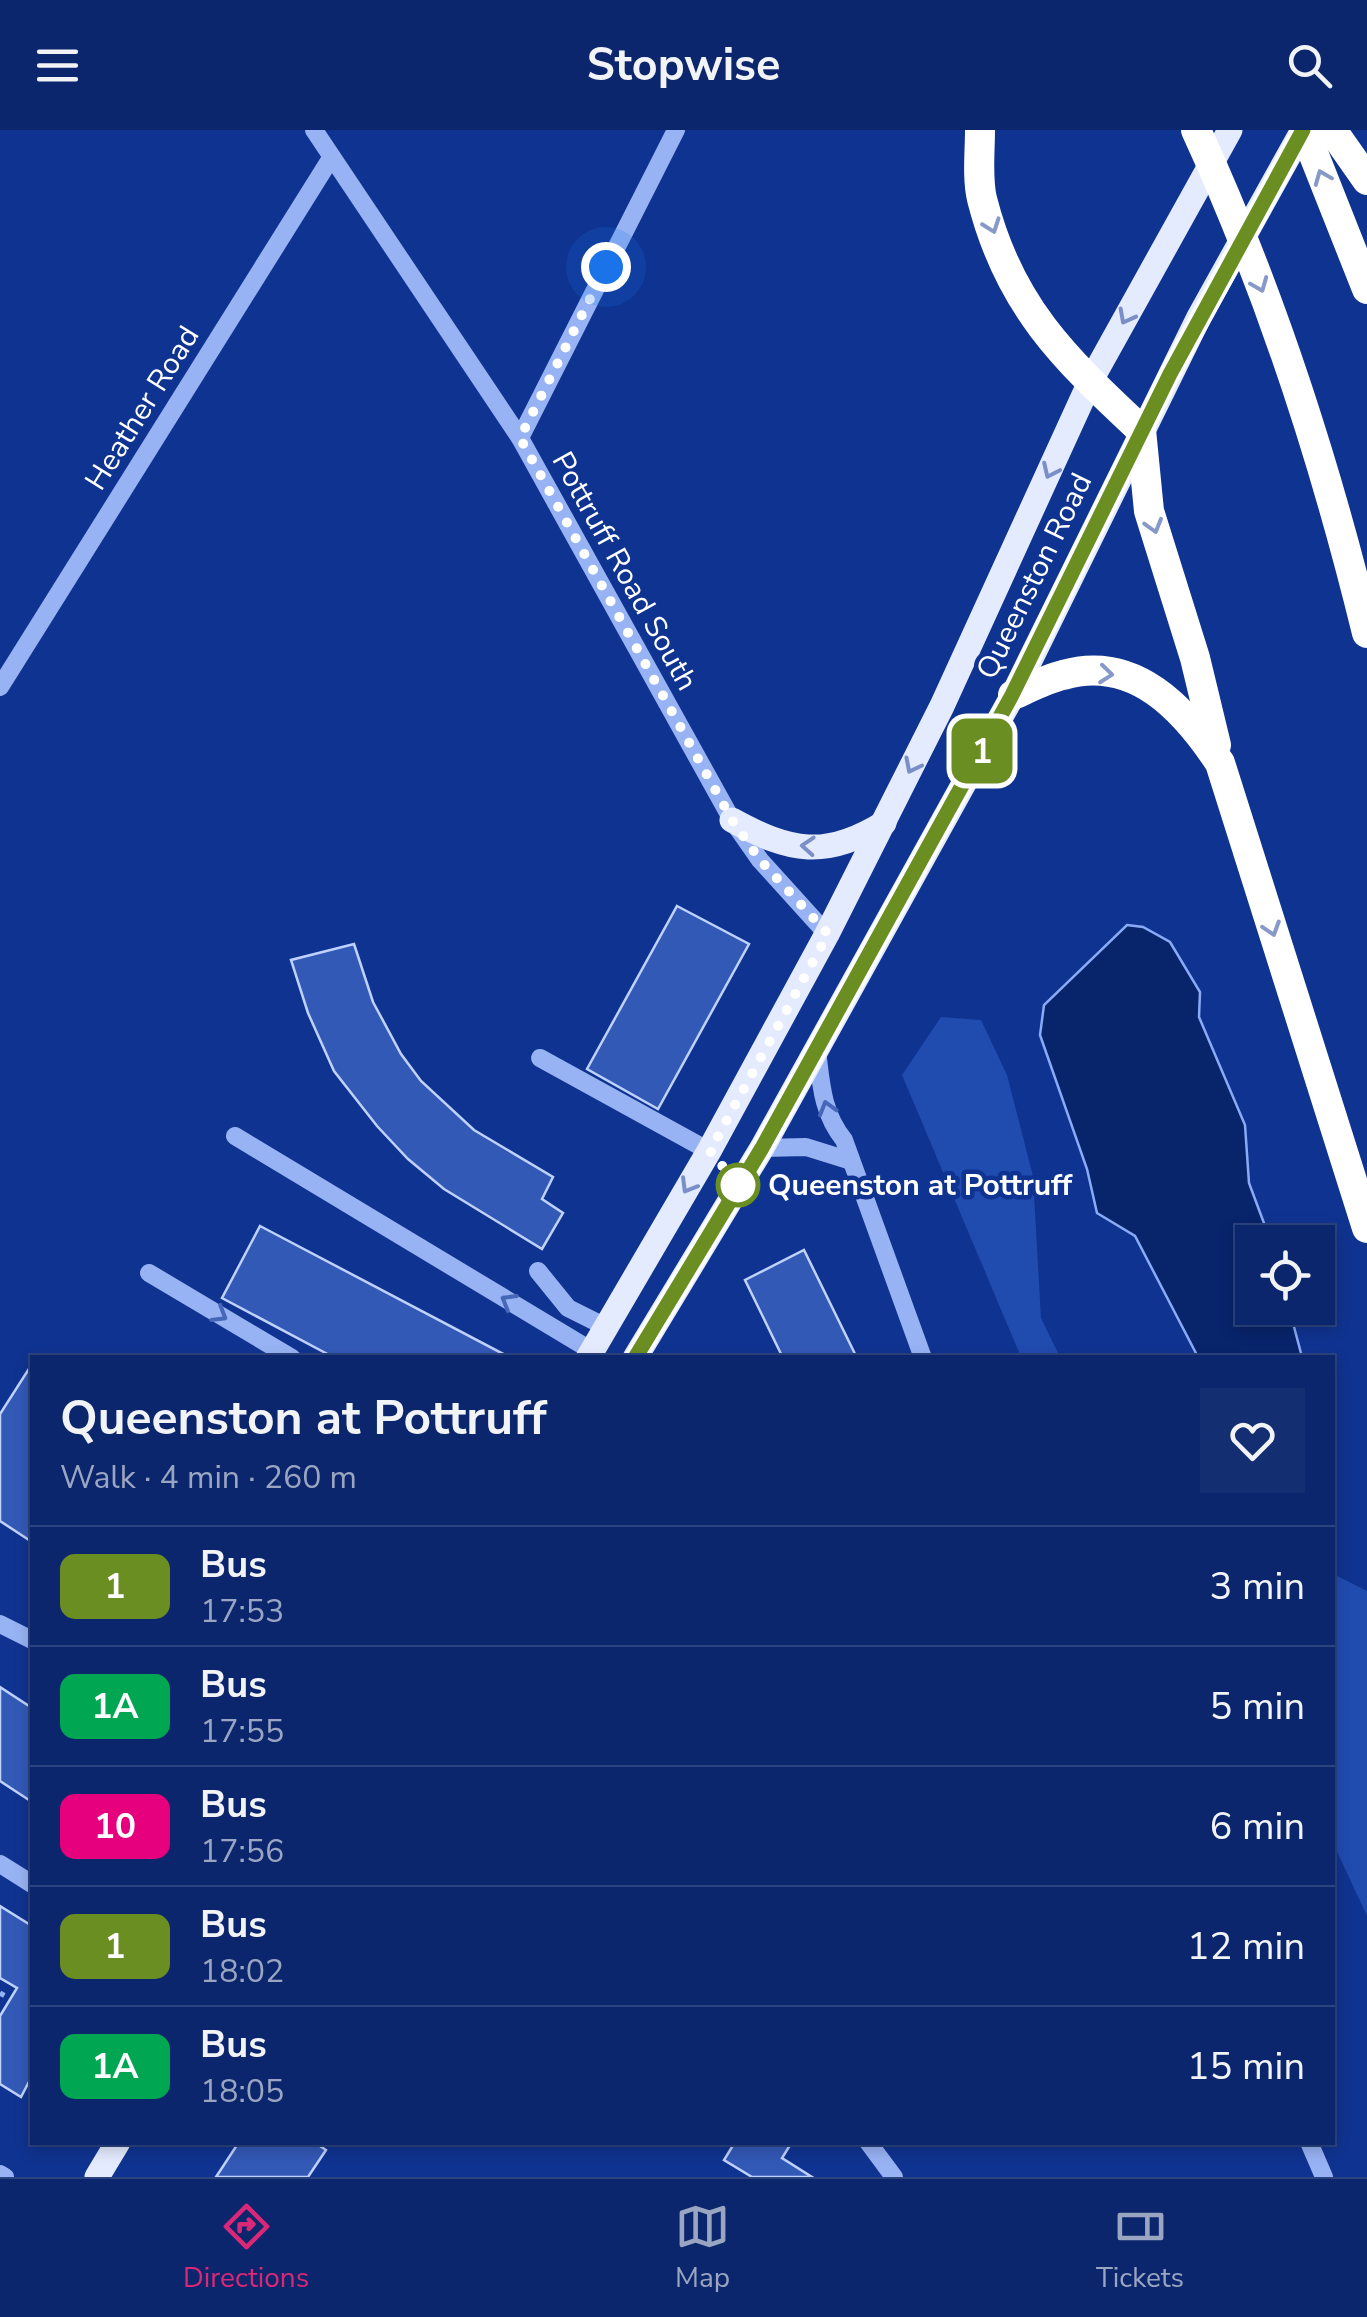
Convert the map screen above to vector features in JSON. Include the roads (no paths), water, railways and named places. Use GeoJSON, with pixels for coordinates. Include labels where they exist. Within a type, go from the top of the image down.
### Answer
{"type":"FeatureCollection","features":[{"type":"Feature","properties":{"kind":"highway"},"geometry":{"type":"LineString","coordinates":[[980,130],[982,196],[1007,268],[1026,306],[1059,352],[1142,430],[1149,512],[1195,658],[1220,763],[1367,1228]]}},
{"type":"Feature","properties":{"kind":"highway"},"geometry":{"type":"LineString","coordinates":[[1196,130],[1301,394],[1367,633]]}},
{"type":"Feature","properties":{"kind":"highway"},"geometry":{"type":"LineString","coordinates":[[1304,130],[1367,289]]}},
{"type":"Feature","properties":{"kind":"highway"},"geometry":{"type":"LineString","coordinates":[[1332,130],[1367,180]]}},
{"type":"Feature","properties":{"kind":"highway"},"geometry":{"type":"LineString","coordinates":[[1012,695],[1066,674],[1124,676],[1152,687],[1171,702],[1195,725],[1220,763]]}},
{"type":"Feature","properties":{"kind":"main road","name":"Queenston Road"},"geometry":{"type":"LineString","coordinates":[[590,1354],[710,1151],[828,934],[942,706],[1090,382],[1230,130]]}},
{"type":"Feature","properties":{"kind":"main road","name":"Queenston Road"},"geometry":{"type":"LineString","coordinates":[[637,1355],[762,1148],[1012,695],[1199,318],[1304,130]]}},
{"type":"Feature","properties":{"kind":"main road"},"geometry":{"type":"LineString","coordinates":[[732,820],[774,840],[816,847],[856,840],[884,823]]}},
{"type":"Feature","properties":{"kind":"main road"},"geometry":{"type":"LineString","coordinates":[[97,2177],[116,2145]]}},
{"type":"Feature","properties":{"kind":"street","name":"Pottruff Road South"},"geometry":{"type":"LineString","coordinates":[[314,130],[520,438],[732,820],[760,860],[828,934]]}},
{"type":"Feature","properties":{"kind":"street"},"geometry":{"type":"LineString","coordinates":[[520,438],[676,130]]}},
{"type":"Feature","properties":{"kind":"street","name":"Heather Road"},"geometry":{"type":"LineString","coordinates":[[0,686],[331,158]]}},
{"type":"Feature","properties":{"kind":"street"},"geometry":{"type":"LineString","coordinates":[[816,1050],[831,1124],[844,1140],[852,1160],[923,1355]]}},
{"type":"Feature","properties":{"kind":"street"},"geometry":{"type":"LineString","coordinates":[[540,1058],[710,1151]]}},
{"type":"Feature","properties":{"kind":"street"},"geometry":{"type":"LineString","coordinates":[[235,1136],[590,1354]]}},
{"type":"Feature","properties":{"kind":"street"},"geometry":{"type":"LineString","coordinates":[[762,1148],[806,1147],[852,1160]]}},
{"type":"Feature","properties":{"kind":"street"},"geometry":{"type":"LineString","coordinates":[[538,1271],[568,1308],[606,1327]]}},
{"type":"Feature","properties":{"kind":"street"},"geometry":{"type":"LineString","coordinates":[[149,1273],[287,1355]]}},
{"type":"Feature","properties":{"kind":"street"},"geometry":{"type":"LineString","coordinates":[[0,1624],[30,1639]]}},
{"type":"Feature","properties":{"kind":"street"},"geometry":{"type":"LineString","coordinates":[[0,1864],[30,1883]]}},
{"type":"Feature","properties":{"kind":"street"},"geometry":{"type":"LineString","coordinates":[[870,2145],[894,2177]]}},
{"type":"Feature","properties":{"kind":"street"},"geometry":{"type":"LineString","coordinates":[[1311,2145],[1324,2177]]}},
{"type":"Feature","properties":{"kind":"place","name":"Queenston at Pottruff"},"geometry":{"type":"Point","coordinates":[738,1185]}}]}
